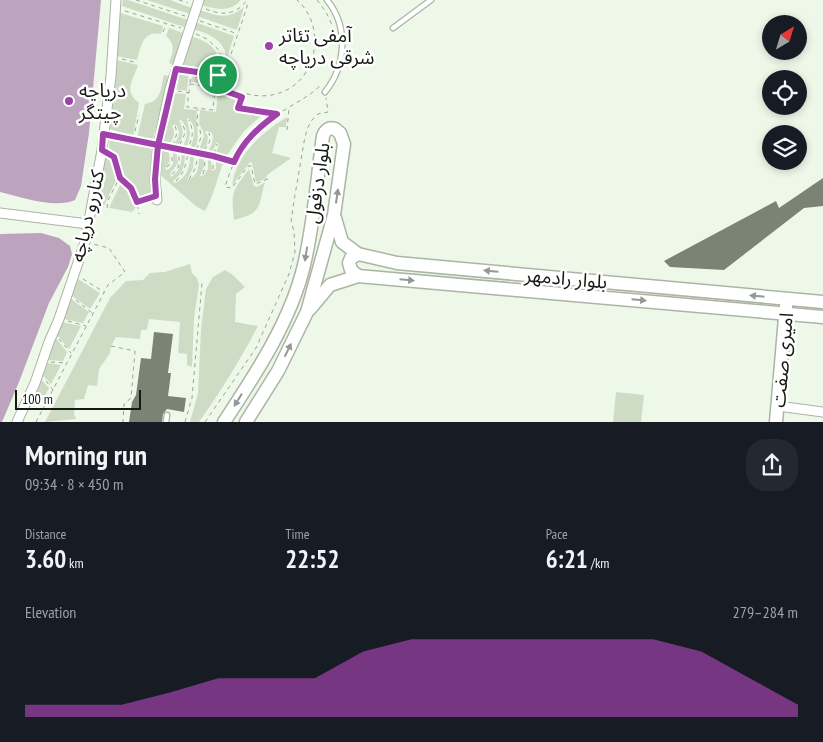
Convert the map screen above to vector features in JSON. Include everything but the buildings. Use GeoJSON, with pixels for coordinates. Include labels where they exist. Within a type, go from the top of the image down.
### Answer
{"type":"FeatureCollection","features":[{"type":"Feature","properties":{"kind":"street"},"geometry":{"type":"LineString","coordinates":[[157,198],[155,179],[158,145],[170,88],[198,3]]}},
{"type":"Feature","properties":{"kind":"street","name":"کناررو دریاچه"},"geometry":{"type":"LineString","coordinates":[[17,422],[39,372],[85,242],[102,150],[115,4]]}},
{"type":"Feature","properties":{"kind":"street","name":"بلوار دزفول"},"geometry":{"type":"LineString","coordinates":[[224,422],[273,343],[296,290],[304,265],[323,136],[324,132],[332,128],[340,133],[344,144],[334,215],[307,312],[278,371],[246,422]]}},
{"type":"Feature","properties":{"kind":"street"},"geometry":{"type":"LineString","coordinates":[[0,213],[88,224]]}},
{"type":"Feature","properties":{"kind":"street","name":"بلوار رادمهر"},"geometry":{"type":"LineString","coordinates":[[334,215],[342,242],[358,254],[397,263],[823,302]]}},
{"type":"Feature","properties":{"kind":"street"},"geometry":{"type":"LineString","coordinates":[[358,254],[351,258],[349,263],[351,270],[358,276]]}},
{"type":"Feature","properties":{"kind":"street"},"geometry":{"type":"LineString","coordinates":[[307,312],[330,285],[358,276]]}},
{"type":"Feature","properties":{"kind":"street","name":"بلوار رادمهر"},"geometry":{"type":"LineString","coordinates":[[358,276],[823,317]]}},
{"type":"Feature","properties":{"kind":"street","name":"امیری صفت"},"geometry":{"type":"LineString","coordinates":[[776,422],[787,299]]}},
{"type":"Feature","properties":{"kind":"street"},"geometry":{"type":"LineString","coordinates":[[778,406],[823,412]]}},
{"type":"Feature","properties":{"kind":"lane"},"geometry":{"type":"LineString","coordinates":[[325,92],[334,82],[342,56],[342,35],[337,16],[326,0]]}},
{"type":"Feature","properties":{"kind":"lane"},"geometry":{"type":"LineString","coordinates":[[393,28],[431,0]]}},
{"type":"Feature","properties":{"kind":"lane"},"geometry":{"type":"LineString","coordinates":[[166,422],[167,415]]}},
{"type":"Feature","properties":{"kind":"path"},"geometry":{"type":"LineString","coordinates":[[179,0],[198,3],[218,14],[237,10],[247,1]]}},
{"type":"Feature","properties":{"kind":"path"},"geometry":{"type":"LineString","coordinates":[[216,84],[260,97],[278,94],[301,79],[310,66],[315,48],[314,29],[308,12],[297,0]]}},
{"type":"Feature","properties":{"kind":"path"},"geometry":{"type":"LineString","coordinates":[[316,0],[326,12],[333,28],[335,40]]}},
{"type":"Feature","properties":{"kind":"path"},"geometry":{"type":"LineString","coordinates":[[191,71],[187,107],[213,110],[214,87],[218,75],[227,66],[248,7],[247,1]]}},
{"type":"Feature","properties":{"kind":"path"},"geometry":{"type":"LineString","coordinates":[[115,4],[166,24],[188,30],[207,39],[220,51],[221,71]]}},
{"type":"Feature","properties":{"kind":"path"},"geometry":{"type":"LineString","coordinates":[[163,32],[166,24]]}},
{"type":"Feature","properties":{"kind":"path"},"geometry":{"type":"LineString","coordinates":[[111,56],[134,62]]}},
{"type":"Feature","properties":{"kind":"path"},"geometry":{"type":"LineString","coordinates":[[176,69],[218,75]]}},
{"type":"Feature","properties":{"kind":"path"},"geometry":{"type":"LineString","coordinates":[[205,422],[256,348],[289,274],[295,252],[294,232],[291,222],[302,151],[307,129],[312,120],[318,114],[328,112],[324,83],[304,99],[277,114],[249,137],[240,149],[225,187],[232,188],[248,166],[251,166],[255,184],[268,179]]}},
{"type":"Feature","properties":{"kind":"path"},"geometry":{"type":"LineString","coordinates":[[190,84],[214,87],[242,97]]}},
{"type":"Feature","properties":{"kind":"path"},"geometry":{"type":"LineString","coordinates":[[170,88],[189,93]]}},
{"type":"Feature","properties":{"kind":"path"},"geometry":{"type":"LineString","coordinates":[[243,93],[238,108],[277,114]]}},
{"type":"Feature","properties":{"kind":"path"},"geometry":{"type":"LineString","coordinates":[[287,130],[288,107]]}},
{"type":"Feature","properties":{"kind":"path"},"geometry":{"type":"LineString","coordinates":[[189,179],[194,173],[196,152],[201,137],[198,124],[198,109]]}},
{"type":"Feature","properties":{"kind":"path"},"geometry":{"type":"LineString","coordinates":[[133,140],[139,115]]}},
{"type":"Feature","properties":{"kind":"path"},"geometry":{"type":"LineString","coordinates":[[176,181],[182,175],[187,163],[188,151],[193,137],[189,120]]}},
{"type":"Feature","properties":{"kind":"path"},"geometry":{"type":"LineString","coordinates":[[172,174],[179,166],[179,149],[184,132],[181,122]]}},
{"type":"Feature","properties":{"kind":"path"},"geometry":{"type":"LineString","coordinates":[[167,168],[172,162],[172,148],[177,133],[175,126]]}},
{"type":"Feature","properties":{"kind":"path"},"geometry":{"type":"LineString","coordinates":[[203,174],[206,167],[204,154],[210,143],[209,133]]}},
{"type":"Feature","properties":{"kind":"path"},"geometry":{"type":"LineString","coordinates":[[103,134],[196,152],[234,162]]}},
{"type":"Feature","properties":{"kind":"path"},"geometry":{"type":"LineString","coordinates":[[213,169],[213,156],[217,144]]}},
{"type":"Feature","properties":{"kind":"path"},"geometry":{"type":"LineString","coordinates":[[102,150],[114,157],[120,178],[131,188],[137,202],[139,214]]}},
{"type":"Feature","properties":{"kind":"path"},"geometry":{"type":"LineString","coordinates":[[107,208],[108,200],[120,178]]}},
{"type":"Feature","properties":{"kind":"path"},"geometry":{"type":"LineString","coordinates":[[137,202],[157,198]]}},
{"type":"Feature","properties":{"kind":"path"},"geometry":{"type":"LineString","coordinates":[[36,422],[108,285],[125,272],[109,248],[85,242]]}},
{"type":"Feature","properties":{"kind":"path"},"geometry":{"type":"LineString","coordinates":[[75,272],[104,292]]}},
{"type":"Feature","properties":{"kind":"path"},"geometry":{"type":"LineString","coordinates":[[185,422],[192,398],[202,284]]}},
{"type":"Feature","properties":{"kind":"path"},"geometry":{"type":"LineString","coordinates":[[68,293],[93,313]]}},
{"type":"Feature","properties":{"kind":"path"},"geometry":{"type":"LineString","coordinates":[[59,319],[87,326]]}},
{"type":"Feature","properties":{"kind":"path"},"geometry":{"type":"LineString","coordinates":[[54,331],[72,354]]}},
{"type":"Feature","properties":{"kind":"path"},"geometry":{"type":"LineString","coordinates":[[111,346],[135,351],[131,398],[124,404],[123,422]]}},
{"type":"Feature","properties":{"kind":"path"},"geometry":{"type":"LineString","coordinates":[[42,362],[67,363]]}},
{"type":"Feature","properties":{"kind":"path"},"geometry":{"type":"LineString","coordinates":[[39,372],[53,390]]}},
{"type":"Feature","properties":{"kind":"path"},"geometry":{"type":"LineString","coordinates":[[27,401],[45,405]]}},
{"type":"Feature","properties":{"kind":"green space"},"geometry":{"type":"Polygon","coordinates":[[[123,0],[188,20],[184,27],[122,6],[123,0]]]}},
{"type":"Feature","properties":{"kind":"green space"},"geometry":{"type":"Polygon","coordinates":[[[147,0],[170,0],[192,8],[190,14],[147,0]]]}},
{"type":"Feature","properties":{"kind":"green space"},"geometry":{"type":"Polygon","coordinates":[[[202,0],[241,0],[232,7],[222,9],[201,5],[202,0]]]}},
{"type":"Feature","properties":{"kind":"green space"},"geometry":{"type":"Polygon","coordinates":[[[244,7],[237,30],[197,16],[200,10],[223,16],[233,14],[244,7]]]}},
{"type":"Feature","properties":{"kind":"green space"},"geometry":{"type":"Polygon","coordinates":[[[120,13],[163,26],[161,34],[147,37],[137,60],[116,56],[120,13]]]}},
{"type":"Feature","properties":{"kind":"green space"},"geometry":{"type":"Polygon","coordinates":[[[195,22],[234,36],[227,58],[219,42],[205,33],[194,30],[195,22]]]}},
{"type":"Feature","properties":{"kind":"green space"},"geometry":{"type":"Polygon","coordinates":[[[169,28],[183,33],[174,65],[169,63],[173,49],[171,42],[166,36],[169,28]]]}},
{"type":"Feature","properties":{"kind":"green space"},"geometry":{"type":"Polygon","coordinates":[[[190,36],[208,44],[216,52],[218,57],[217,71],[180,66],[190,36]]]}},
{"type":"Feature","properties":{"kind":"green space"},"geometry":{"type":"Polygon","coordinates":[[[116,60],[138,65],[130,89],[131,94],[139,103],[133,137],[110,129],[115,91],[116,60]]]}},
{"type":"Feature","properties":{"kind":"green space"},"geometry":{"type":"Polygon","coordinates":[[[179,72],[189,74],[187,91],[174,89],[179,72]]]}},
{"type":"Feature","properties":{"kind":"green space"},"geometry":{"type":"Polygon","coordinates":[[[192,74],[215,77],[212,84],[191,82],[192,74]]]}},
{"type":"Feature","properties":{"kind":"green space"},"geometry":{"type":"Polygon","coordinates":[[[164,75],[170,76],[152,141],[137,138],[145,104],[155,100],[159,94],[164,75]]]}},
{"type":"Feature","properties":{"kind":"green space"},"geometry":{"type":"Polygon","coordinates":[[[218,90],[239,97],[236,110],[261,116],[244,131],[227,155],[216,153],[219,145],[217,142],[212,153],[208,151],[212,145],[213,138],[212,133],[207,131],[205,132],[208,137],[207,145],[203,151],[199,150],[204,136],[199,124],[200,110],[216,112],[218,90]]]}},
{"type":"Feature","properties":{"kind":"green space"},"geometry":{"type":"Polygon","coordinates":[[[172,93],[186,94],[184,109],[197,110],[198,140],[195,149],[190,148],[194,128],[188,118],[190,134],[187,147],[183,146],[187,133],[181,120],[179,121],[182,127],[182,136],[178,145],[174,144],[179,134],[176,125],[172,125],[174,134],[170,143],[161,141],[172,93]]]}},
{"type":"Feature","properties":{"kind":"green space"},"geometry":{"type":"Polygon","coordinates":[[[287,117],[286,127],[279,127],[272,153],[291,158],[267,175],[266,179],[256,182],[252,163],[250,162],[232,186],[238,165],[251,146],[268,130],[287,117]]]}},
{"type":"Feature","properties":{"kind":"green space"},"geometry":{"type":"Polygon","coordinates":[[[110,139],[152,148],[153,196],[143,200],[139,198],[123,174],[116,156],[109,148],[110,139]]]}},
{"type":"Feature","properties":{"kind":"green space"},"geometry":{"type":"Polygon","coordinates":[[[160,149],[168,151],[170,156],[165,169],[168,170],[173,164],[173,152],[176,151],[178,163],[170,174],[171,177],[180,166],[181,153],[185,154],[183,169],[173,181],[175,183],[187,172],[190,155],[194,156],[193,168],[187,180],[196,174],[199,157],[202,157],[204,162],[200,176],[204,175],[208,169],[208,158],[211,159],[212,171],[216,169],[216,160],[224,161],[205,211],[197,207],[158,173],[160,149]]]}},
{"type":"Feature","properties":{"kind":"green space"},"geometry":{"type":"Polygon","coordinates":[[[105,157],[113,160],[118,176],[103,208],[96,206],[105,157]]]}},
{"type":"Feature","properties":{"kind":"green space"},"geometry":{"type":"Polygon","coordinates":[[[249,169],[254,186],[257,187],[265,182],[259,204],[250,215],[234,220],[234,192],[249,169]]]}},
{"type":"Feature","properties":{"kind":"green space"},"geometry":{"type":"Polygon","coordinates":[[[121,183],[131,191],[136,207],[132,212],[109,208],[121,183]]]}},
{"type":"Feature","properties":{"kind":"green space"},"geometry":{"type":"Polygon","coordinates":[[[190,264],[192,273],[197,278],[199,285],[194,318],[192,367],[187,365],[187,354],[178,353],[180,322],[149,319],[147,330],[141,330],[140,339],[116,337],[111,346],[110,353],[99,369],[97,386],[88,385],[84,399],[75,400],[74,414],[76,419],[45,422],[110,298],[126,281],[143,280],[150,273],[165,272],[190,264]]]}},
{"type":"Feature","properties":{"kind":"green space"},"geometry":{"type":"Polygon","coordinates":[[[225,270],[245,287],[236,294],[235,322],[258,326],[245,351],[199,422],[190,422],[198,393],[201,329],[206,289],[213,277],[225,270]]]}},
{"type":"Feature","properties":{"kind":"green space"},"geometry":{"type":"Polygon","coordinates":[[[78,279],[100,293],[90,309],[71,295],[78,279]]]}},
{"type":"Feature","properties":{"kind":"green space"},"geometry":{"type":"Polygon","coordinates":[[[70,298],[89,312],[83,323],[63,319],[70,298]]]}},
{"type":"Feature","properties":{"kind":"green space"},"geometry":{"type":"Polygon","coordinates":[[[62,322],[81,326],[69,349],[57,335],[62,322]]]}},
{"type":"Feature","properties":{"kind":"green space"},"geometry":{"type":"Polygon","coordinates":[[[56,338],[67,352],[63,361],[48,360],[56,338]]]}},
{"type":"Feature","properties":{"kind":"green space"},"geometry":{"type":"Polygon","coordinates":[[[47,363],[61,365],[51,384],[42,375],[47,363]]]}},
{"type":"Feature","properties":{"kind":"green space"},"geometry":{"type":"Polygon","coordinates":[[[40,378],[49,388],[41,403],[31,401],[40,378]]]}},
{"type":"Feature","properties":{"kind":"green space"},"geometry":{"type":"Polygon","coordinates":[[[616,392],[644,395],[641,422],[613,422],[616,392]]]}},
{"type":"Feature","properties":{"kind":"shaded area"},"geometry":{"type":"Polygon","coordinates":[[[0,0],[101,0],[89,133],[81,186],[75,200],[48,203],[0,192],[0,0]]]}},
{"type":"Feature","properties":{"kind":"shaded area"},"geometry":{"type":"Polygon","coordinates":[[[41,233],[59,238],[70,246],[72,254],[68,267],[49,303],[2,422],[0,422],[0,234],[41,233]]]}},
{"type":"Feature","properties":{"kind":"place","name":"آمفی تئاتر شرقی دریاچه"},"geometry":{"type":"Point","coordinates":[269,46]}},
{"type":"Feature","properties":{"kind":"place","name":"دریاچه چیتگر"},"geometry":{"type":"Point","coordinates":[69,101]}},
{"type":"Feature","properties":{"kind":"route"},"geometry":{"type":"LineString","coordinates":[[218,75],[176,69],[158,145],[103,134],[102,150],[114,157],[120,178],[131,188],[137,202],[156,196],[155,179],[158,145],[234,162],[240,149],[249,137],[277,114],[238,108],[242,97],[214,87],[218,75]]}}]}
